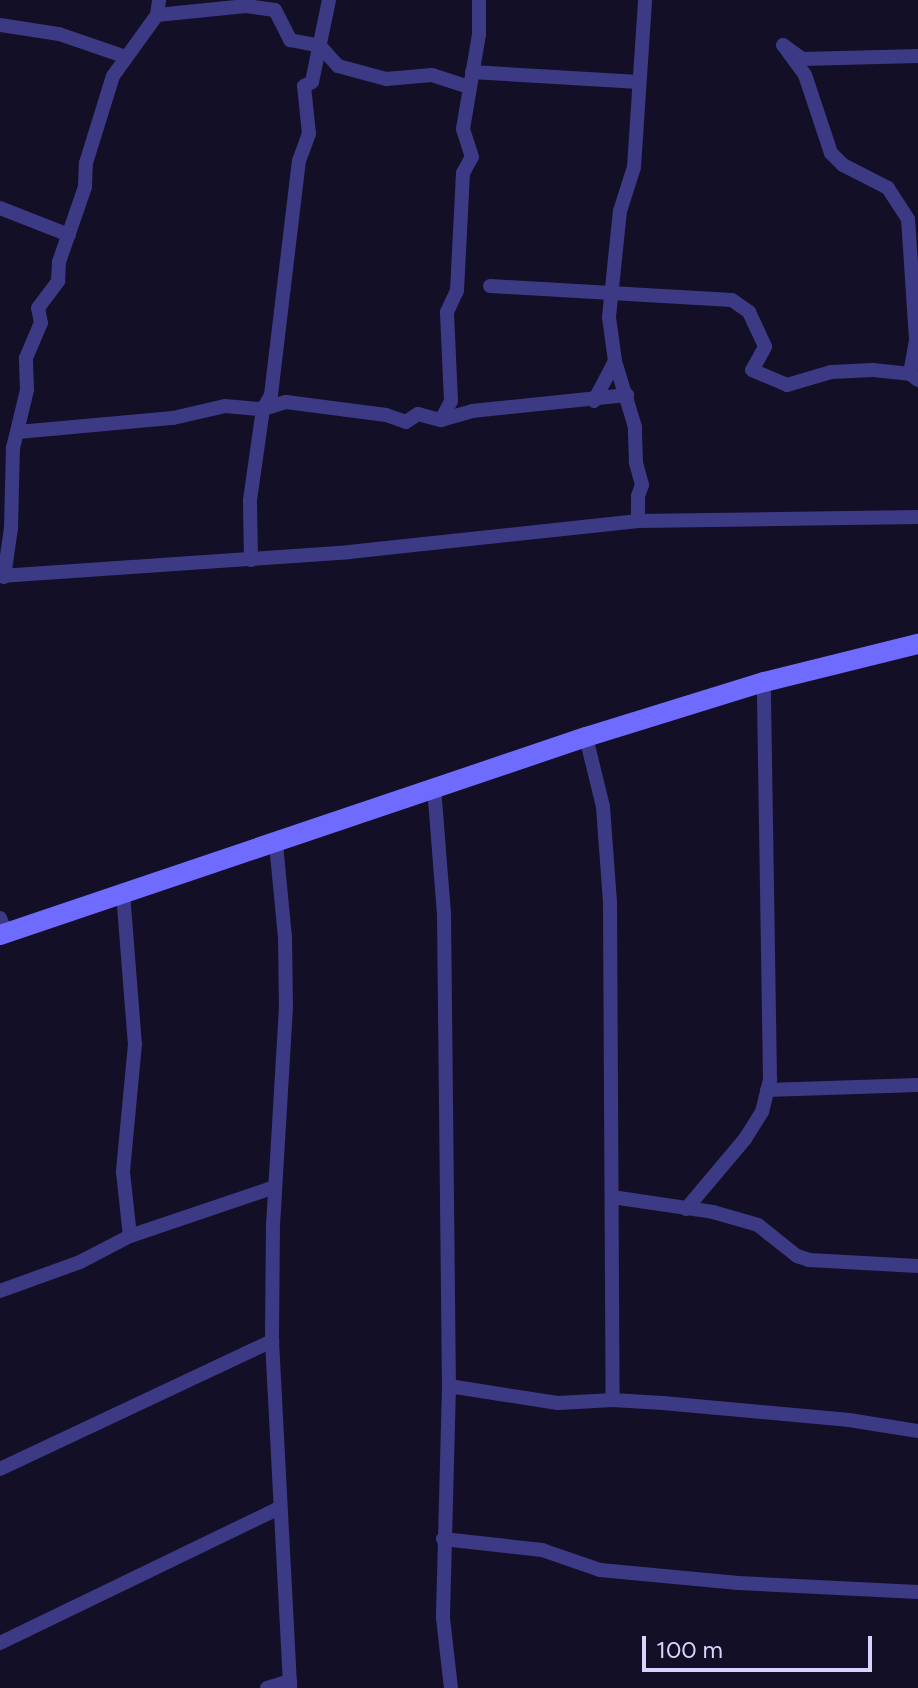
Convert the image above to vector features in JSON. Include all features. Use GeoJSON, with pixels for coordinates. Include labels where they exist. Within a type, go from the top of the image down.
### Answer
{"type":"FeatureCollection","features":[{"type":"Feature","properties":{"kind":"main road"},"geometry":{"type":"LineString","coordinates":[[2,929],[276,844],[586,737],[764,682],[918,644]]}},
{"type":"Feature","properties":{"kind":"street"},"geometry":{"type":"LineString","coordinates":[[251,560],[250,500],[263,409],[271,395],[299,161],[309,134],[304,86],[312,82],[329,0]]}},
{"type":"Feature","properties":{"kind":"street"},"geometry":{"type":"LineString","coordinates":[[441,420],[451,401],[447,312],[457,291],[463,173],[472,157],[463,129],[479,34],[479,0]]}},
{"type":"Feature","properties":{"kind":"street"},"geometry":{"type":"LineString","coordinates":[[638,521],[638,496],[642,485],[636,462],[635,427],[615,361],[609,317],[620,211],[634,167],[645,0]]}},
{"type":"Feature","properties":{"kind":"street"},"geometry":{"type":"LineString","coordinates":[[639,82],[471,79],[432,75],[386,79],[338,66],[320,46],[290,40],[275,10],[246,6],[158,8],[113,76],[59,262],[58,281],[38,308],[41,323],[26,358],[27,390],[13,448],[11,528],[2,577],[251,560],[638,521],[918,517]]}},
{"type":"Feature","properties":{"kind":"street"},"geometry":{"type":"LineString","coordinates":[[0,25],[59,34],[126,57]]}},
{"type":"Feature","properties":{"kind":"street"},"geometry":{"type":"LineString","coordinates":[[490,286],[732,300],[749,312],[765,347],[752,370],[787,385],[831,372],[873,370],[914,377],[916,339],[908,219],[888,188],[843,165],[831,153],[805,75],[783,45],[802,59],[918,56]]}},
{"type":"Feature","properties":{"kind":"street"},"geometry":{"type":"LineString","coordinates":[[0,208],[69,235]]}},
{"type":"Feature","properties":{"kind":"street"},"geometry":{"type":"LineString","coordinates":[[594,401],[615,361]]}},
{"type":"Feature","properties":{"kind":"street"},"geometry":{"type":"LineString","coordinates":[[18,432],[173,418],[225,406],[263,409],[286,402],[386,415],[406,422],[418,414],[441,420],[472,411],[594,401],[627,395]]}},
{"type":"Feature","properties":{"kind":"street"},"geometry":{"type":"LineString","coordinates":[[451,401],[472,411]]}},
{"type":"Feature","properties":{"kind":"street"},"geometry":{"type":"LineString","coordinates":[[686,1209],[745,1139],[762,1112],[767,1090],[764,682]]}},
{"type":"Feature","properties":{"kind":"street"},"geometry":{"type":"LineString","coordinates":[[586,737],[603,807],[610,903],[613,1400]]}},
{"type":"Feature","properties":{"kind":"street"},"geometry":{"type":"LineString","coordinates":[[434,787],[444,913],[449,1386],[443,1618],[451,1688]]}},
{"type":"Feature","properties":{"kind":"street"},"geometry":{"type":"LineString","coordinates":[[267,1688],[290,1684],[272,1341],[275,1187],[286,1007],[285,937],[276,844]]}},
{"type":"Feature","properties":{"kind":"street"},"geometry":{"type":"LineString","coordinates":[[123,893],[135,1044],[123,1172],[130,1236]]}},
{"type":"Feature","properties":{"kind":"street"},"geometry":{"type":"LineString","coordinates":[[767,1090],[918,1085]]}},
{"type":"Feature","properties":{"kind":"street"},"geometry":{"type":"LineString","coordinates":[[0,1291],[80,1262],[130,1236],[275,1187]]}},
{"type":"Feature","properties":{"kind":"street"},"geometry":{"type":"LineString","coordinates":[[612,1197],[758,1225],[797,1256],[809,1260],[918,1266]]}},
{"type":"Feature","properties":{"kind":"street"},"geometry":{"type":"LineString","coordinates":[[0,1469],[272,1341]]}},
{"type":"Feature","properties":{"kind":"street"},"geometry":{"type":"LineString","coordinates":[[449,1386],[558,1403],[613,1400],[849,1420],[918,1431]]}},
{"type":"Feature","properties":{"kind":"street"},"geometry":{"type":"LineString","coordinates":[[0,1643],[279,1508]]}},
{"type":"Feature","properties":{"kind":"street"},"geometry":{"type":"LineString","coordinates":[[443,1539],[542,1550],[600,1570],[897,1593],[918,1592]]}}]}
